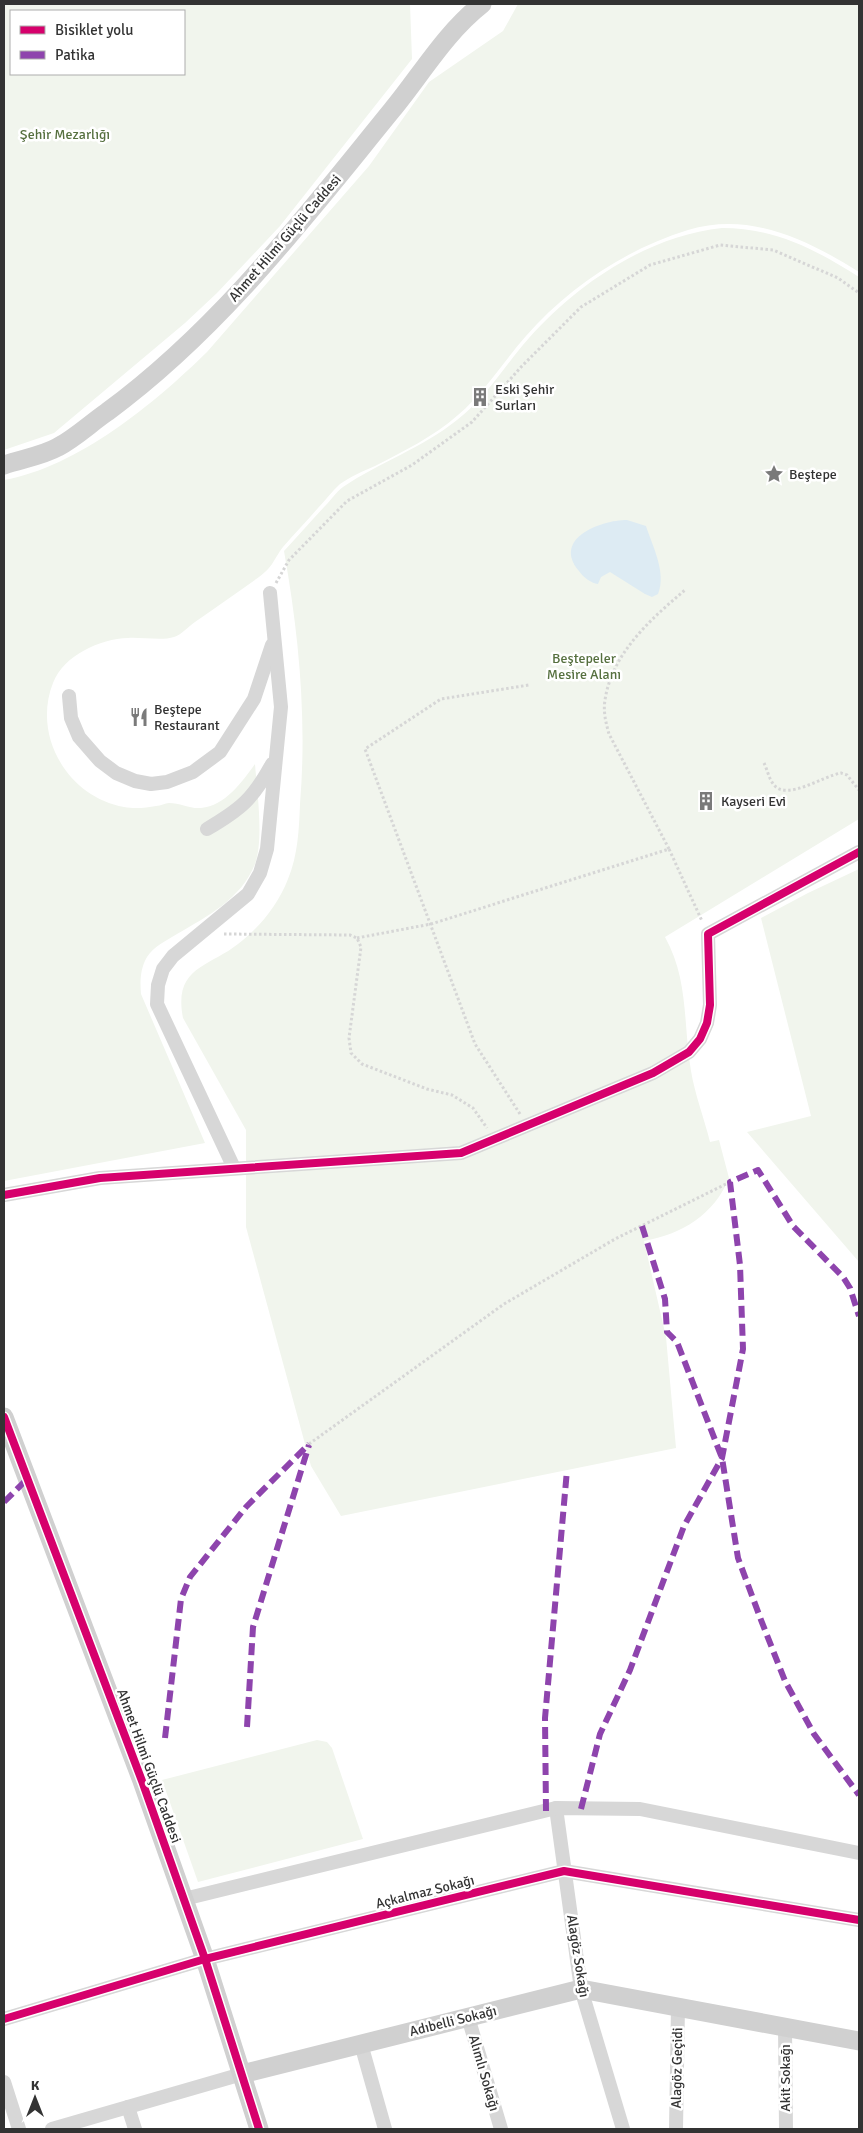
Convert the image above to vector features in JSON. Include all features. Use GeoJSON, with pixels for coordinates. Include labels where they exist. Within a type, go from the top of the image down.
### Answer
{"type":"FeatureCollection","features":[{"type":"Feature","properties":{"kind":"street","name":"Ahmet Hilmi Güçlü Caddesi"},"geometry":{"type":"LineString","coordinates":[[4,465],[57,448],[124,399],[191,343],[259,272],[416,81],[450,34],[465,17],[482,4]]}},
{"type":"Feature","properties":{"kind":"street"},"geometry":{"type":"LineString","coordinates":[[234,1168],[157,1004],[158,985],[163,969],[173,956],[248,894],[260,872],[267,849],[281,706],[270,593]]}},
{"type":"Feature","properties":{"kind":"street"},"geometry":{"type":"LineString","coordinates":[[69,696],[71,718],[79,737],[100,761],[116,773],[135,781],[150,784],[167,782],[192,772],[220,752],[254,699],[274,639]]}},
{"type":"Feature","properties":{"kind":"street"},"geometry":{"type":"LineString","coordinates":[[207,829],[236,812],[260,787],[276,757]]}},
{"type":"Feature","properties":{"kind":"street"},"geometry":{"type":"LineString","coordinates":[[4,1195],[100,1178],[460,1153],[653,1074],[689,1052],[700,1039],[707,1023],[710,1006],[708,934],[859,852]]}},
{"type":"Feature","properties":{"kind":"street","name":"Ahmet Hilmi Güçlü Caddesi"},"geometry":{"type":"LineString","coordinates":[[4,1416],[142,1781],[205,1959],[259,2129]]}},
{"type":"Feature","properties":{"kind":"street"},"geometry":{"type":"LineString","coordinates":[[184,1899],[556,1808],[640,1809],[859,1853]]}},
{"type":"Feature","properties":{"kind":"street","name":"Alagöz Sokağı"},"geometry":{"type":"LineString","coordinates":[[556,1808],[581,1989],[623,2129]]}},
{"type":"Feature","properties":{"kind":"street","name":"Açkalmaz Sokağı"},"geometry":{"type":"LineString","coordinates":[[4,2019],[205,1959],[564,1871],[859,1920]]}},
{"type":"Feature","properties":{"kind":"street","name":"Adıbelli Sokağı"},"geometry":{"type":"LineString","coordinates":[[52,2129],[242,2074],[581,1989],[859,2041]]}},
{"type":"Feature","properties":{"kind":"street","name":"Alagöz Geçidi"},"geometry":{"type":"LineString","coordinates":[[676,2129],[678,2007]]}},
{"type":"Feature","properties":{"kind":"street","name":"Alımlı Sokağı"},"geometry":{"type":"LineString","coordinates":[[468,2017],[501,2129]]}},
{"type":"Feature","properties":{"kind":"street","name":"Akit Sokağı"},"geometry":{"type":"LineString","coordinates":[[785,2027],[786,2129]]}},
{"type":"Feature","properties":{"kind":"street"},"geometry":{"type":"LineString","coordinates":[[361,2044],[385,2129]]}},
{"type":"Feature","properties":{"kind":"street"},"geometry":{"type":"LineString","coordinates":[[4,2082],[19,2129]]}},
{"type":"Feature","properties":{"kind":"street"},"geometry":{"type":"LineString","coordinates":[[128,2107],[135,2129]]}},
{"type":"Feature","properties":{"kind":"path"},"geometry":{"type":"LineString","coordinates":[[270,593],[289,560],[347,501],[412,465],[472,422],[522,366],[582,307],[650,265],[720,245],[773,250],[838,278],[859,293]]}},
{"type":"Feature","properties":{"kind":"path"},"geometry":{"type":"LineString","coordinates":[[685,590],[646,623],[617,665],[605,700],[605,717],[609,734],[669,849],[708,934]]}},
{"type":"Feature","properties":{"kind":"path"},"geometry":{"type":"LineString","coordinates":[[528,1125],[474,1044],[365,749],[441,699],[530,685]]}},
{"type":"Feature","properties":{"kind":"path"},"geometry":{"type":"LineString","coordinates":[[764,763],[774,786],[784,791],[841,773],[847,775],[859,790]]}},
{"type":"Feature","properties":{"kind":"path"},"geometry":{"type":"LineString","coordinates":[[356,938],[431,924],[669,849]]}},
{"type":"Feature","properties":{"kind":"path"},"geometry":{"type":"LineString","coordinates":[[200,934],[350,935],[356,938],[361,947],[349,1038],[349,1046],[356,1059],[369,1067],[427,1089],[452,1094],[474,1108],[485,1123],[492,1140]]}},
{"type":"Feature","properties":{"kind":"path"},"geometry":{"type":"LineString","coordinates":[[310,1444],[504,1304],[615,1239],[730,1182]]}},
{"type":"Feature","properties":{"kind":"green space","name":"Şehir Mezarlığı"},"geometry":{"type":"Polygon","coordinates":[[[4,4],[410,4],[412,59],[280,226],[217,293],[185,323],[54,433],[4,450],[4,4]]]}},
{"type":"Feature","properties":{"kind":"green space"},"geometry":{"type":"Polygon","coordinates":[[[518,4],[859,4],[859,272],[840,260],[799,240],[778,232],[734,224],[711,225],[688,230],[642,248],[579,286],[542,318],[477,397],[448,423],[418,443],[340,484],[287,542],[271,566],[259,577],[177,636],[164,639],[117,639],[84,650],[65,664],[53,683],[48,703],[47,723],[51,743],[71,777],[86,791],[104,801],[124,807],[144,808],[169,803],[201,808],[218,803],[225,798],[239,785],[255,764],[259,815],[258,854],[249,876],[232,897],[212,913],[157,947],[147,957],[142,971],[141,994],[205,1143],[4,1181],[4,480],[32,473],[60,462],[87,447],[114,430],[164,392],[186,372],[207,352],[369,166],[429,82],[503,31],[518,4]]]}},
{"type":"Feature","properties":{"kind":"green space","name":"Beştepeler Mesire Alanı"},"geometry":{"type":"Polygon","coordinates":[[[722,228],[760,232],[794,242],[859,277],[859,819],[665,937],[673,953],[682,986],[691,1071],[695,1089],[710,1142],[719,1140],[729,1178],[715,1202],[695,1221],[684,1228],[644,1241],[666,1337],[676,1448],[341,1516],[311,1466],[246,1227],[246,1130],[183,1018],[181,1001],[183,988],[188,978],[196,970],[238,944],[268,915],[284,889],[294,861],[302,772],[302,709],[298,646],[284,551],[343,487],[430,439],[468,411],[487,391],[520,348],[548,318],[592,281],[616,265],[641,252],[694,233],[722,228]]]}},
{"type":"Feature","properties":{"kind":"green space"},"geometry":{"type":"Polygon","coordinates":[[[859,869],[859,1262],[747,1132],[811,1116],[761,918],[859,869]]]}},
{"type":"Feature","properties":{"kind":"green space"},"geometry":{"type":"Polygon","coordinates":[[[317,1740],[327,1742],[332,1748],[363,1839],[198,1882],[162,1780],[317,1740]]]}},
{"type":"Feature","properties":{"kind":"shaded area"},"geometry":{"type":"Polygon","coordinates":[[[627,520],[646,526],[655,550],[661,577],[658,594],[652,597],[610,572],[601,577],[598,584],[593,582],[581,573],[572,560],[571,550],[575,541],[583,534],[604,523],[627,520]]]}},
{"type":"Feature","properties":{"kind":"marked path"},"geometry":{"type":"LineString","coordinates":[[581,1809],[600,1734],[630,1670],[684,1526],[722,1458],[743,1349],[740,1265],[730,1182],[758,1170],[793,1226],[843,1277],[850,1288],[859,1316]]}},
{"type":"Feature","properties":{"kind":"marked path"},"geometry":{"type":"LineString","coordinates":[[642,1226],[665,1299],[667,1332],[677,1342],[722,1458],[738,1558],[761,1620],[785,1681],[814,1734],[859,1795]]}},
{"type":"Feature","properties":{"kind":"marked path"},"geometry":{"type":"LineString","coordinates":[[165,1738],[181,1599],[190,1577],[246,1507],[309,1444]]}},
{"type":"Feature","properties":{"kind":"marked path"},"geometry":{"type":"LineString","coordinates":[[247,1727],[253,1627],[309,1445]]}},
{"type":"Feature","properties":{"kind":"marked path"},"geometry":{"type":"LineString","coordinates":[[546,1811],[545,1718],[567,1470]]}},
{"type":"Feature","properties":{"kind":"marked path"},"geometry":{"type":"LineString","coordinates":[[4,1502],[27,1479]]}},
{"type":"Feature","properties":{"kind":"cycle path"},"geometry":{"type":"LineString","coordinates":[[4,1195],[100,1178],[461,1153],[653,1073],[689,1052],[700,1039],[707,1023],[710,1005],[708,934],[859,852]]}},
{"type":"Feature","properties":{"kind":"cycle path"},"geometry":{"type":"LineString","coordinates":[[4,1417],[142,1781],[205,1959],[259,2129]]}},
{"type":"Feature","properties":{"kind":"cycle path"},"geometry":{"type":"LineString","coordinates":[[4,2019],[205,1959],[564,1871],[859,1920]]}},
{"type":"Feature","properties":{"kind":"place","name":"Eski Şehir Surları"},"geometry":{"type":"Point","coordinates":[480,397]}},
{"type":"Feature","properties":{"kind":"place","name":"Beştepe"},"geometry":{"type":"Point","coordinates":[774,474]}},
{"type":"Feature","properties":{"kind":"place","name":"Beştepe Restaurant"},"geometry":{"type":"Point","coordinates":[139,717]}},
{"type":"Feature","properties":{"kind":"place","name":"Kayseri Evi"},"geometry":{"type":"Point","coordinates":[706,801]}}]}
